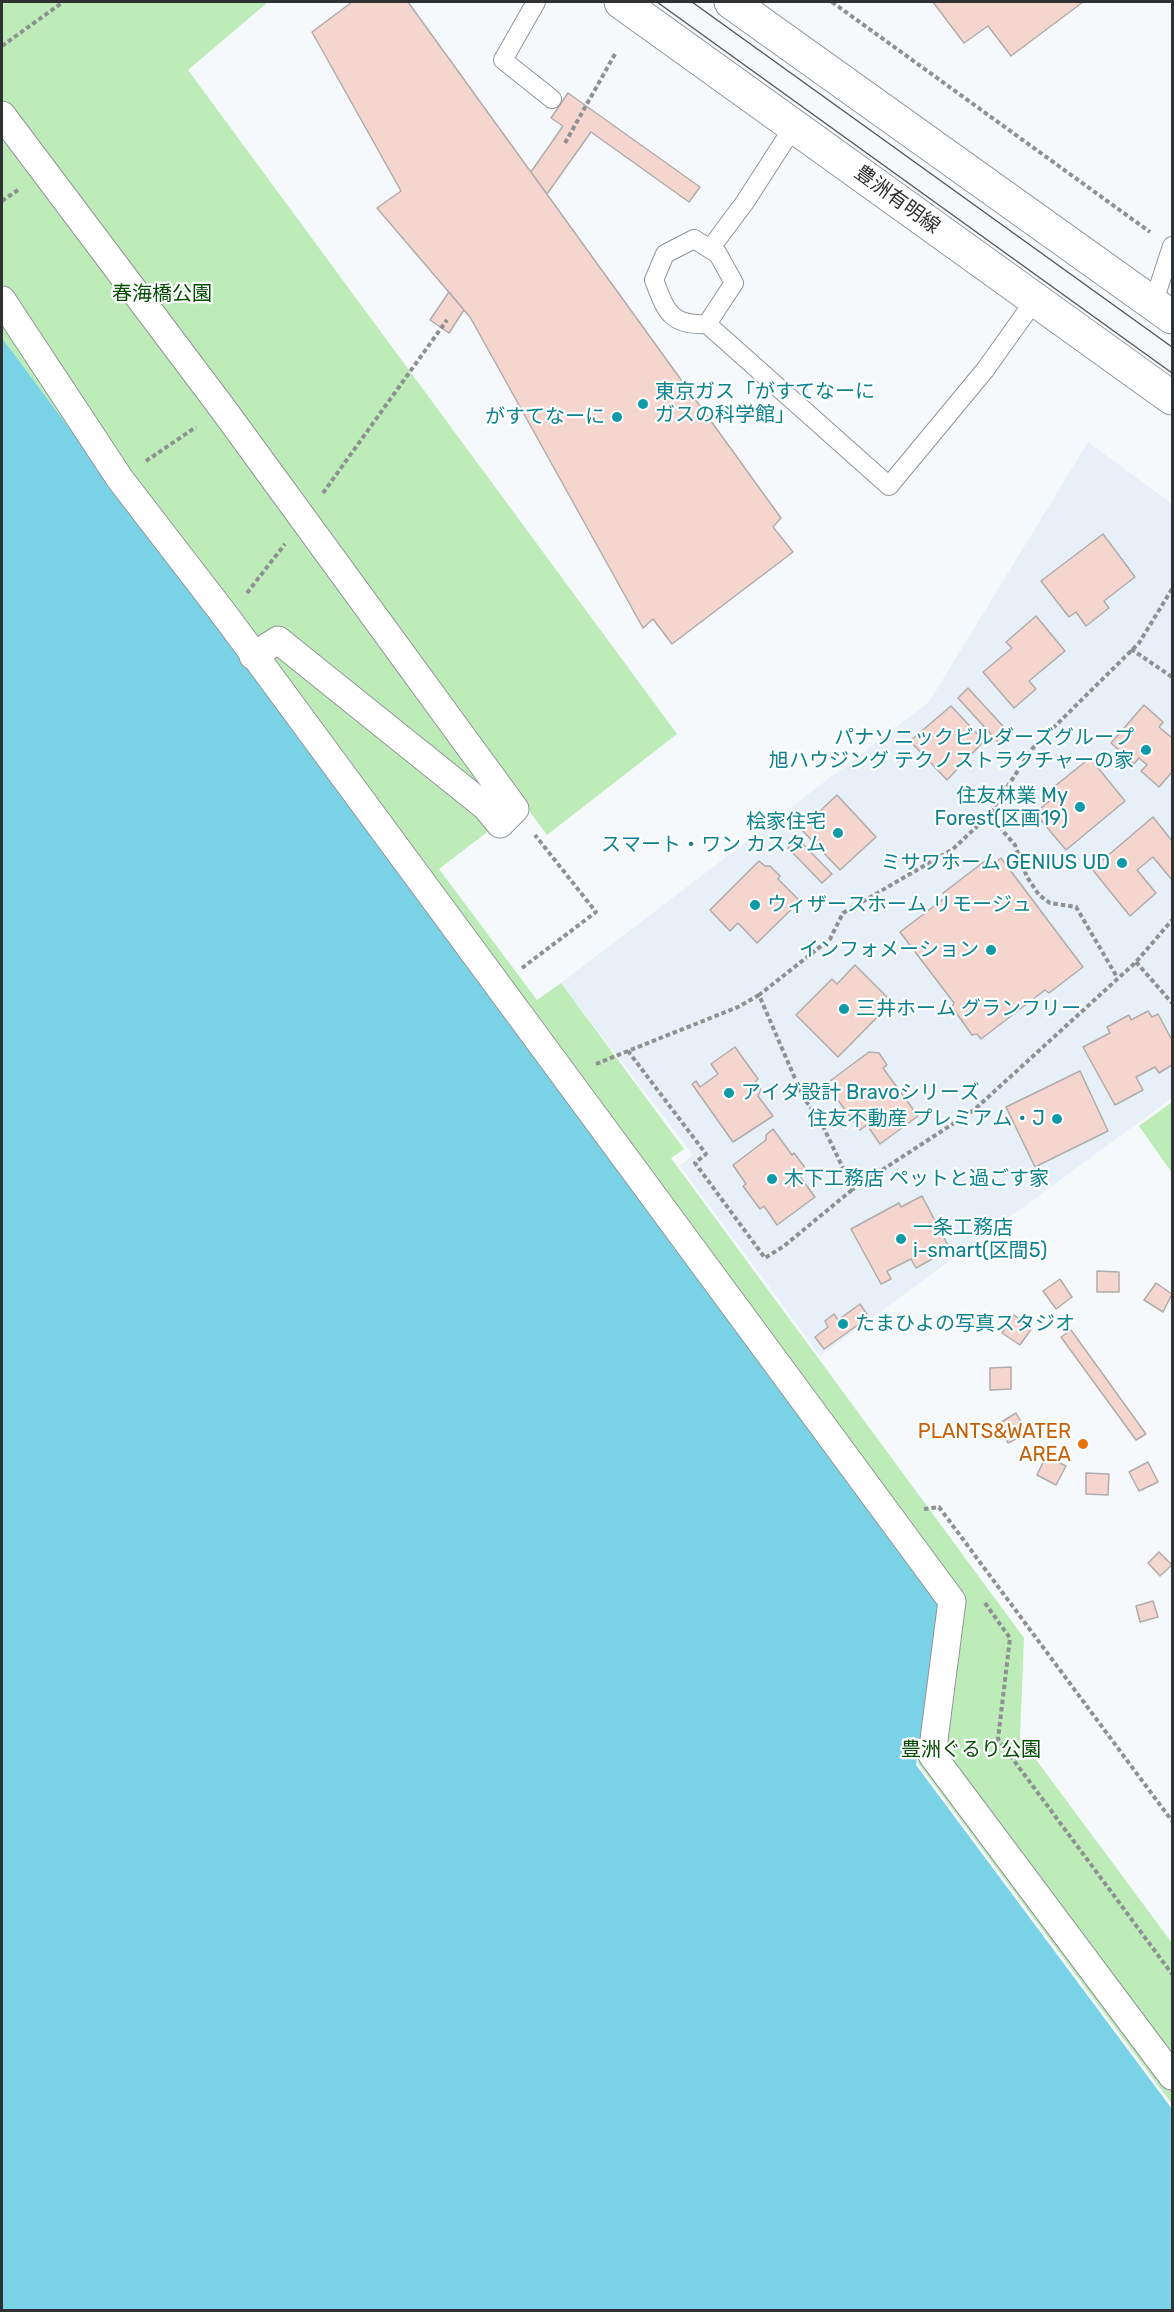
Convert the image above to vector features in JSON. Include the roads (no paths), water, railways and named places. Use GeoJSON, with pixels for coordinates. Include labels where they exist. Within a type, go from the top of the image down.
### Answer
{"type":"FeatureCollection","features":[{"type":"Feature","properties":{"kind":"main road","name":"豊洲有明線"},"geometry":{"type":"LineString","coordinates":[[621,2],[1173,398]]}},
{"type":"Feature","properties":{"kind":"main road"},"geometry":{"type":"LineString","coordinates":[[731,2],[1163,310]]}},
{"type":"Feature","properties":{"kind":"street"},"geometry":{"type":"LineString","coordinates":[[2,115],[223,409],[515,809],[500,824],[486,807],[278,640],[253,656]]}},
{"type":"Feature","properties":{"kind":"street"},"geometry":{"type":"LineString","coordinates":[[2,300],[120,479],[227,618],[952,1601],[932,1755],[1173,2076]]}},
{"type":"Feature","properties":{"kind":"lane"},"geometry":{"type":"LineString","coordinates":[[536,2],[503,60],[552,99]]}},
{"type":"Feature","properties":{"kind":"lane"},"geometry":{"type":"LineString","coordinates":[[710,249],[745,202],[794,126]]}},
{"type":"Feature","properties":{"kind":"lane"},"geometry":{"type":"LineString","coordinates":[[707,324],[734,283],[718,254],[694,239],[665,254],[654,280],[666,312],[689,325],[707,324],[890,486],[985,370],[1035,300]]}},
{"type":"Feature","properties":{"kind":"lane"},"geometry":{"type":"LineString","coordinates":[[1163,310],[1172,247]]}},
{"type":"Feature","properties":{"kind":"water"},"geometry":{"type":"Polygon","coordinates":[[[2,338],[943,1601],[916,1765],[1172,2109],[1172,2310],[2,2310],[2,338]]]}},
{"type":"Feature","properties":{"kind":"tram line"},"geometry":{"type":"LineString","coordinates":[[657,2],[1172,373]]}},
{"type":"Feature","properties":{"kind":"tram line"},"geometry":{"type":"LineString","coordinates":[[692,2],[1172,347]]}},
{"type":"Feature","properties":{"kind":"place","name":"東京ガス「がすてなーに ガスの科学館」"},"geometry":{"type":"Point","coordinates":[643,404]}},
{"type":"Feature","properties":{"kind":"place","name":"がすてなーに"},"geometry":{"type":"Point","coordinates":[617,417]}},
{"type":"Feature","properties":{"kind":"place","name":"パナソニックビルダーズグループ 旭ハウジング テクノストラクチャーの家"},"geometry":{"type":"Point","coordinates":[1146,750]}},
{"type":"Feature","properties":{"kind":"place","name":"住友林業 My Forest(区画19)"},"geometry":{"type":"Point","coordinates":[1080,807]}},
{"type":"Feature","properties":{"kind":"place","name":"桧家住宅 スマート・ワン カスタム"},"geometry":{"type":"Point","coordinates":[838,833]}},
{"type":"Feature","properties":{"kind":"place","name":"ミサワホーム GENIUS UD"},"geometry":{"type":"Point","coordinates":[1122,863]}},
{"type":"Feature","properties":{"kind":"place","name":"ウィザースホーム リモージュ"},"geometry":{"type":"Point","coordinates":[755,905]}},
{"type":"Feature","properties":{"kind":"place","name":"インフォメーション"},"geometry":{"type":"Point","coordinates":[991,950]}},
{"type":"Feature","properties":{"kind":"place","name":"三井ホーム グランフリー"},"geometry":{"type":"Point","coordinates":[844,1009]}},
{"type":"Feature","properties":{"kind":"place","name":"アイダ設計 Bravoシリーズ"},"geometry":{"type":"Point","coordinates":[729,1093]}},
{"type":"Feature","properties":{"kind":"place","name":"住友不動産 プレミアム・J"},"geometry":{"type":"Point","coordinates":[1057,1119]}},
{"type":"Feature","properties":{"kind":"place","name":"木下工務店 ペットと過ごす家"},"geometry":{"type":"Point","coordinates":[772,1179]}},
{"type":"Feature","properties":{"kind":"place","name":"一条工務店 i-smart(区間5)"},"geometry":{"type":"Point","coordinates":[901,1239]}},
{"type":"Feature","properties":{"kind":"place","name":"たまひよの写真スタジオ"},"geometry":{"type":"Point","coordinates":[843,1324]}},
{"type":"Feature","properties":{"kind":"place","name":"PLANTS&WATER AREA"},"geometry":{"type":"Point","coordinates":[1083,1444]}},
{"type":"Feature","properties":{"kind":"park label","name":"春海橋公園"},"geometry":{"type":"Point","coordinates":[162,294]}},
{"type":"Feature","properties":{"kind":"park label","name":"豊洲ぐるり公園"},"geometry":{"type":"Point","coordinates":[971,1750]}}]}
